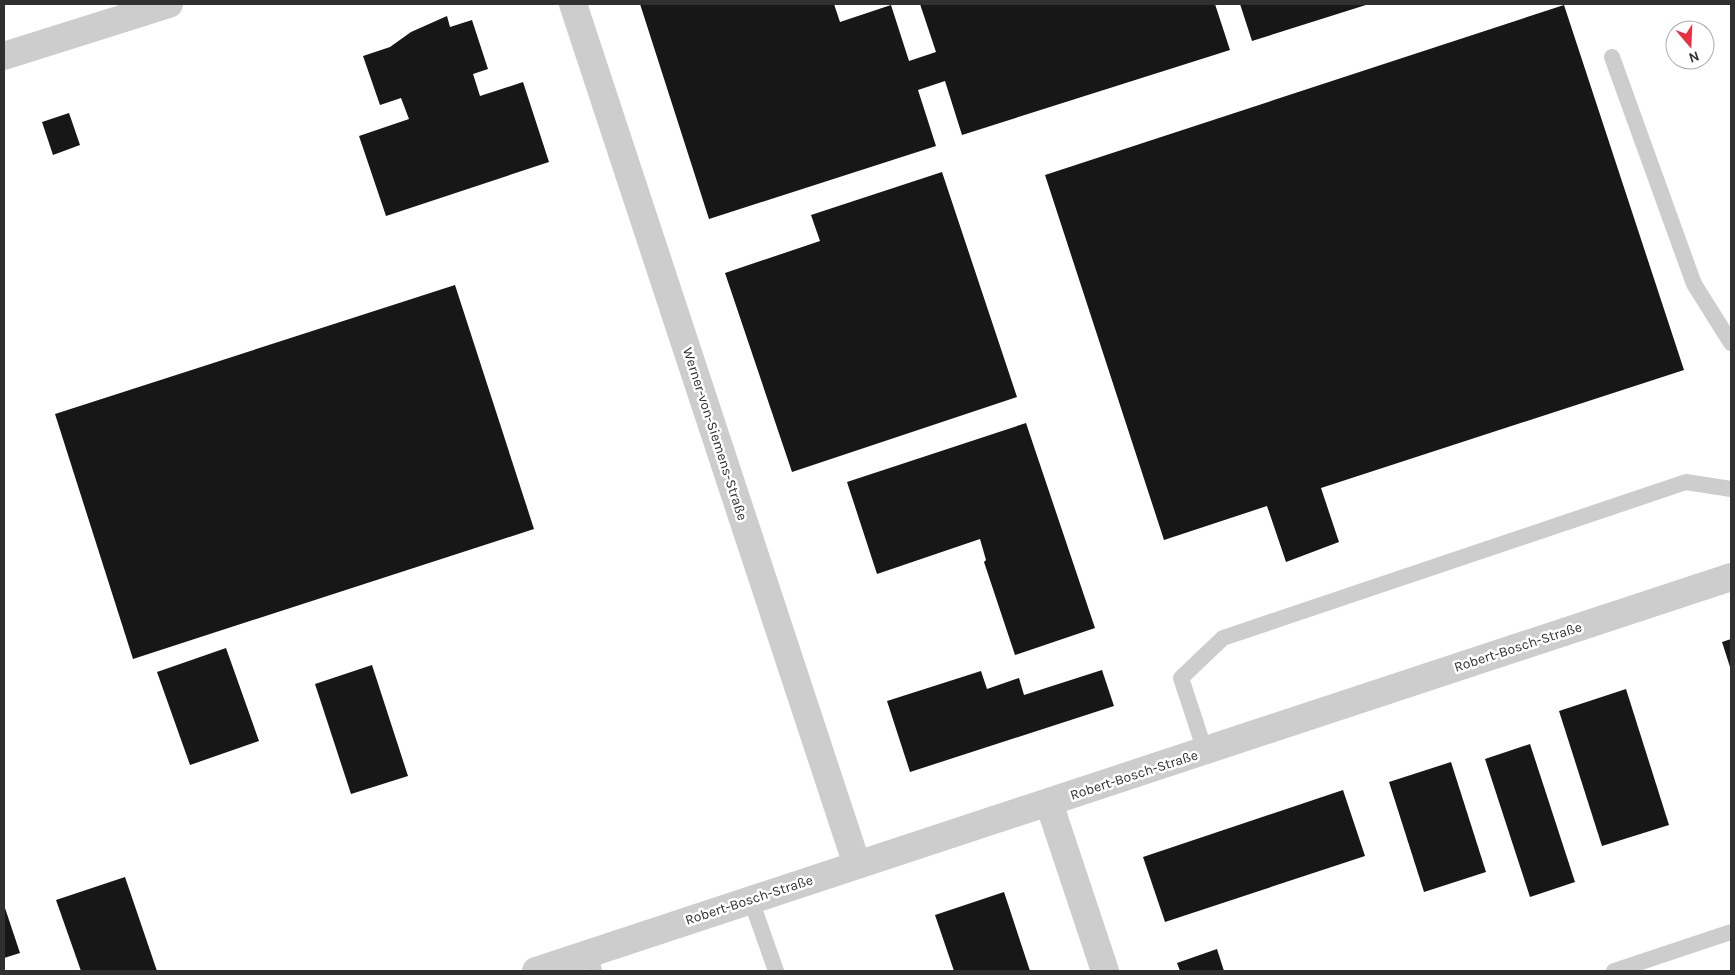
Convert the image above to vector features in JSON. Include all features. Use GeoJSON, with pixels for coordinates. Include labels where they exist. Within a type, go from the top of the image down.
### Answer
{"type":"FeatureCollection","features":[{"type":"Feature","properties":{"kind":"street"},"geometry":{"type":"LineString","coordinates":[[4,56],[169,4]]}},
{"type":"Feature","properties":{"kind":"street","name":"Werner-von-Siemens-Straße"},"geometry":{"type":"LineString","coordinates":[[573,4],[856,865]]}},
{"type":"Feature","properties":{"kind":"street","name":"Robert-Bosch-Straße"},"geometry":{"type":"LineString","coordinates":[[536,971],[592,962],[751,900],[1731,577]]}},
{"type":"Feature","properties":{"kind":"street"},"geometry":{"type":"LineString","coordinates":[[1050,803],[1104,971]]}},
{"type":"Feature","properties":{"kind":"lane"},"geometry":{"type":"LineString","coordinates":[[1612,57],[1694,284],[1731,344]]}},
{"type":"Feature","properties":{"kind":"lane"},"geometry":{"type":"LineString","coordinates":[[1205,751],[1181,678],[1223,638],[1686,482],[1731,489]]}},
{"type":"Feature","properties":{"kind":"lane"},"geometry":{"type":"LineString","coordinates":[[751,900],[776,971]]}},
{"type":"Feature","properties":{"kind":"lane"},"geometry":{"type":"LineString","coordinates":[[1614,971],[1731,932]]}},
{"type":"Feature","properties":{"kind":"building"},"geometry":{"type":"Polygon","coordinates":[[[640,4],[834,4],[840,22],[891,5],[909,61],[936,52],[920,4],[1215,4],[1230,50],[962,135],[945,81],[918,90],[936,146],[709,219],[640,4]]]}},
{"type":"Feature","properties":{"kind":"building"},"geometry":{"type":"Polygon","coordinates":[[[1240,4],[1369,4],[1252,41],[1240,4]]]}},
{"type":"Feature","properties":{"kind":"building"},"geometry":{"type":"Polygon","coordinates":[[[1564,5],[1684,370],[1321,488],[1339,542],[1286,562],[1267,506],[1164,540],[1045,175],[1564,5]]]}},
{"type":"Feature","properties":{"kind":"building"},"geometry":{"type":"Polygon","coordinates":[[[447,16],[450,27],[472,20],[488,69],[473,74],[480,96],[523,82],[549,162],[386,216],[359,136],[409,119],[401,98],[380,105],[363,56],[390,47],[411,32],[447,16]]]}},
{"type":"Feature","properties":{"kind":"building"},"geometry":{"type":"Polygon","coordinates":[[[69,113],[80,145],[53,155],[42,122],[69,113]]]}},
{"type":"Feature","properties":{"kind":"building"},"geometry":{"type":"Polygon","coordinates":[[[942,172],[1017,397],[792,472],[725,273],[820,241],[811,215],[942,172]]]}},
{"type":"Feature","properties":{"kind":"building"},"geometry":{"type":"Polygon","coordinates":[[[455,285],[534,529],[133,659],[55,414],[455,285]]]}},
{"type":"Feature","properties":{"kind":"building"},"geometry":{"type":"Polygon","coordinates":[[[1026,423],[1095,628],[1015,655],[984,562],[986,560],[980,539],[877,574],[847,482],[1026,423]]]}},
{"type":"Feature","properties":{"kind":"building"},"geometry":{"type":"Polygon","coordinates":[[[1731,639],[1731,670],[1722,642],[1731,639]]]}},
{"type":"Feature","properties":{"kind":"building"},"geometry":{"type":"Polygon","coordinates":[[[226,648],[259,741],[190,765],[157,672],[226,648]]]}},
{"type":"Feature","properties":{"kind":"building"},"geometry":{"type":"Polygon","coordinates":[[[372,665],[408,776],[351,794],[315,684],[372,665]]]}},
{"type":"Feature","properties":{"kind":"building"},"geometry":{"type":"Polygon","coordinates":[[[1102,670],[1114,706],[910,772],[887,701],[981,671],[987,689],[1019,678],[1024,695],[1102,670]]]}},
{"type":"Feature","properties":{"kind":"building"},"geometry":{"type":"Polygon","coordinates":[[[1626,689],[1669,825],[1602,846],[1559,711],[1626,689]]]}},
{"type":"Feature","properties":{"kind":"building"},"geometry":{"type":"Polygon","coordinates":[[[1530,744],[1575,882],[1530,897],[1485,759],[1530,744]]]}},
{"type":"Feature","properties":{"kind":"building"},"geometry":{"type":"Polygon","coordinates":[[[1451,762],[1486,872],[1424,892],[1389,782],[1451,762]]]}},
{"type":"Feature","properties":{"kind":"building"},"geometry":{"type":"Polygon","coordinates":[[[1343,790],[1365,856],[1165,922],[1143,857],[1343,790]]]}},
{"type":"Feature","properties":{"kind":"building"},"geometry":{"type":"Polygon","coordinates":[[[125,877],[157,971],[81,971],[56,900],[125,877]]]}},
{"type":"Feature","properties":{"kind":"building"},"geometry":{"type":"Polygon","coordinates":[[[1004,892],[1030,971],[954,971],[935,915],[1004,892]]]}},
{"type":"Feature","properties":{"kind":"building"},"geometry":{"type":"Polygon","coordinates":[[[4,905],[20,953],[4,958],[4,905]]]}},
{"type":"Feature","properties":{"kind":"building"},"geometry":{"type":"Polygon","coordinates":[[[1217,949],[1224,971],[1180,971],[1177,963],[1217,949]]]}}]}
